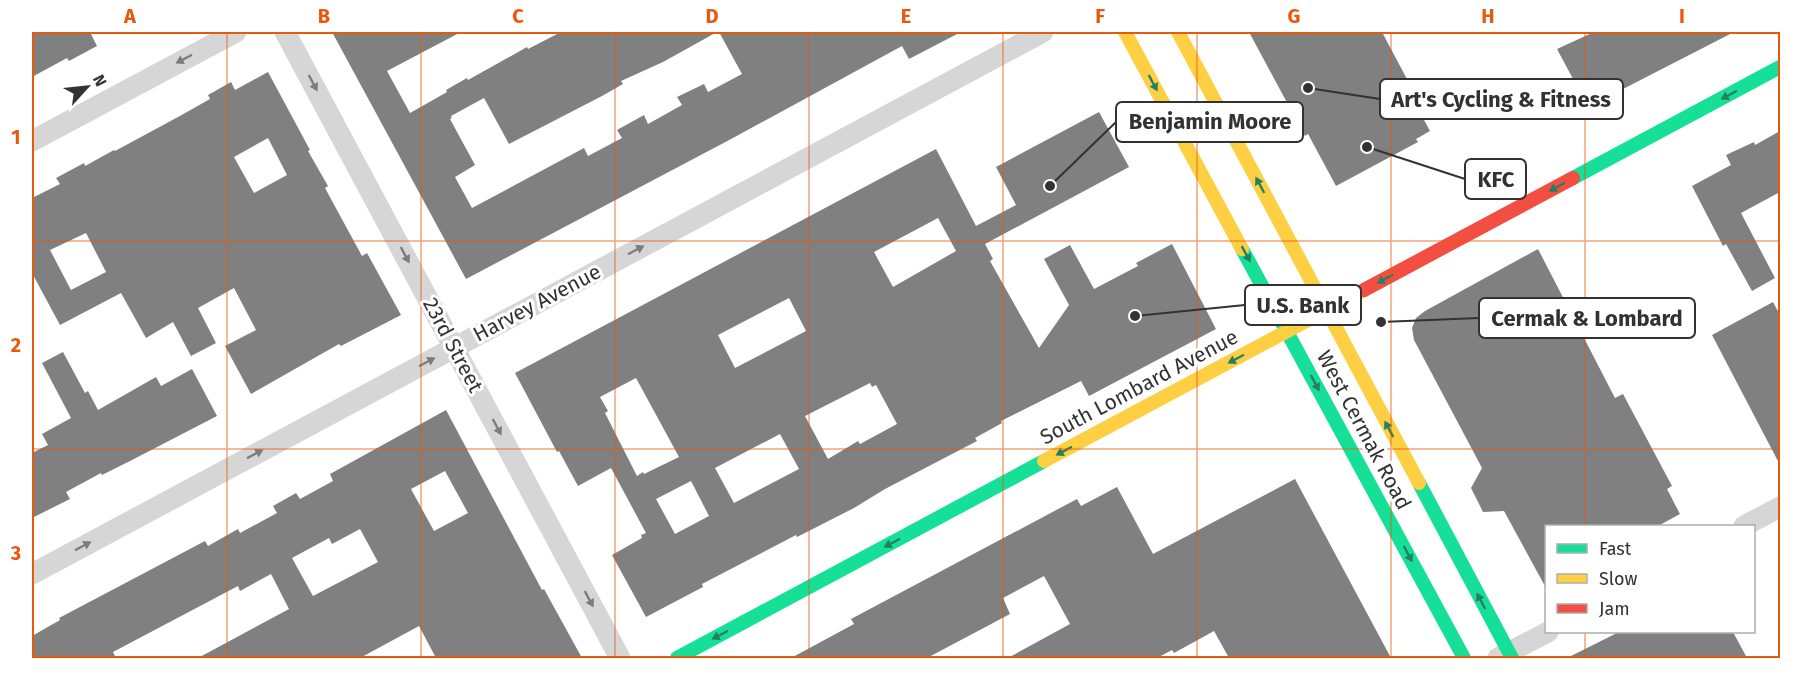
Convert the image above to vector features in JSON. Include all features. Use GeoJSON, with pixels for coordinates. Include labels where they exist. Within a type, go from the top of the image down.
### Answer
{"type":"FeatureCollection","features":[{"type":"Feature","properties":{"kind":"main road","name":"West Cermak Road"},"geometry":{"type":"LineString","coordinates":[[1125,32],[1464,658]]}},
{"type":"Feature","properties":{"kind":"main road","name":"West Cermak Road"},"geometry":{"type":"LineString","coordinates":[[1178,32],[1327,310],[1506,656]]}},
{"type":"Feature","properties":{"kind":"main road","name":"South Lombard Avenue"},"geometry":{"type":"LineString","coordinates":[[677,658],[1780,67]]}},
{"type":"Feature","properties":{"kind":"street"},"geometry":{"type":"LineString","coordinates":[[32,141],[236,32]]}},
{"type":"Feature","properties":{"kind":"street","name":"23rd Street"},"geometry":{"type":"LineString","coordinates":[[285,32],[620,658]]}},
{"type":"Feature","properties":{"kind":"street","name":"Harvey Avenue"},"geometry":{"type":"LineString","coordinates":[[32,574],[1043,32]]}},
{"type":"Feature","properties":{"kind":"street"},"geometry":{"type":"LineString","coordinates":[[1746,525],[1780,507]]}},
{"type":"Feature","properties":{"kind":"street"},"geometry":{"type":"LineString","coordinates":[[1506,656],[1546,633]]}},
{"type":"Feature","properties":{"kind":"building"},"geometry":{"type":"Polygon","coordinates":[[[32,32],[90,32],[97,46],[69,61],[67,58],[32,77],[32,32]]]}},
{"type":"Feature","properties":{"kind":"building"},"geometry":{"type":"Polygon","coordinates":[[[332,32],[461,32],[387,71],[410,113],[467,78],[468,80],[527,47],[528,49],[561,32],[717,32],[663,62],[621,81],[623,84],[602,96],[509,144],[484,98],[451,116],[450,119],[475,165],[455,177],[472,208],[584,148],[588,156],[622,138],[617,130],[644,115],[648,124],[682,105],[677,97],[704,84],[708,92],[742,74],[719,32],[961,32],[909,59],[902,46],[466,279],[332,32]]]}},
{"type":"Feature","properties":{"kind":"building"},"geometry":{"type":"Polygon","coordinates":[[[1249,32],[1382,32],[1408,81],[1404,83],[1430,131],[1416,139],[1418,142],[1336,186],[1308,134],[1305,136],[1249,32]]]}},
{"type":"Feature","properties":{"kind":"building"},"geometry":{"type":"Polygon","coordinates":[[[1594,32],[1734,32],[1588,107],[1557,49],[1594,32]]]}},
{"type":"Feature","properties":{"kind":"building"},"geometry":{"type":"Polygon","coordinates":[[[268,72],[328,186],[325,188],[362,256],[367,253],[401,315],[341,346],[339,344],[251,394],[225,346],[256,330],[234,288],[198,308],[216,343],[191,356],[173,322],[146,338],[121,293],[60,325],[32,273],[32,198],[60,184],[56,178],[84,163],[85,166],[115,151],[178,117],[210,99],[208,95],[231,82],[235,90],[268,72]],[[268,138],[234,157],[254,193],[287,175],[268,138]],[[86,233],[50,250],[71,290],[106,272],[86,233]]]}},
{"type":"Feature","properties":{"kind":"building"},"geometry":{"type":"Polygon","coordinates":[[[1099,112],[1129,167],[985,244],[993,259],[990,261],[1039,348],[1069,305],[1044,259],[1070,245],[1094,289],[1138,266],[1136,263],[1172,244],[1216,329],[1089,396],[1081,381],[1001,421],[1002,423],[975,438],[977,441],[885,489],[854,508],[702,584],[703,587],[646,617],[612,555],[642,538],[641,535],[646,533],[611,468],[578,486],[515,373],[936,149],[976,226],[1016,205],[996,167],[1099,112]],[[938,218],[874,252],[893,287],[956,251],[938,218]],[[789,298],[718,335],[735,368],[806,331],[789,298]],[[636,378],[600,397],[608,411],[605,413],[637,476],[679,457],[636,378]],[[870,383],[805,416],[828,459],[858,441],[860,444],[897,424],[876,385],[872,387],[870,383]],[[780,434],[715,468],[734,503],[799,469],[780,434]],[[691,481],[656,499],[675,534],[709,516],[691,481]]]}},
{"type":"Feature","properties":{"kind":"building"},"geometry":{"type":"Polygon","coordinates":[[[1780,131],[1780,192],[1741,213],[1775,278],[1752,291],[1726,244],[1723,246],[1692,186],[1731,165],[1726,155],[1754,142],[1755,145],[1780,131]]]}},
{"type":"Feature","properties":{"kind":"building"},"geometry":{"type":"Polygon","coordinates":[[[1538,249],[1615,398],[1623,394],[1672,486],[1667,489],[1680,514],[1660,525],[1545,525],[1545,586],[1504,511],[1483,512],[1471,488],[1482,468],[1414,340],[1412,328],[1416,318],[1538,249]]]}},
{"type":"Feature","properties":{"kind":"building"},"geometry":{"type":"Polygon","coordinates":[[[1773,302],[1780,315],[1780,465],[1712,335],[1773,302]]]}},
{"type":"Feature","properties":{"kind":"building"},"geometry":{"type":"Polygon","coordinates":[[[63,352],[85,393],[88,391],[98,410],[156,377],[161,386],[192,369],[217,416],[66,492],[70,499],[32,518],[32,453],[48,445],[42,434],[71,418],[42,363],[63,352]]]}},
{"type":"Feature","properties":{"kind":"building"},"geometry":{"type":"Polygon","coordinates":[[[446,410],[542,590],[544,589],[582,658],[436,658],[419,626],[360,658],[198,658],[289,609],[271,574],[240,591],[238,586],[113,652],[116,658],[32,658],[32,636],[60,620],[59,618],[205,541],[208,546],[238,529],[240,533],[277,513],[273,506],[296,493],[300,499],[333,481],[330,474],[446,410]],[[445,471],[411,489],[434,531],[468,513],[445,471]],[[360,529],[332,544],[329,538],[292,558],[313,596],[378,562],[360,529]]]}},
{"type":"Feature","properties":{"kind":"building"},"geometry":{"type":"Polygon","coordinates":[[[1295,479],[1391,658],[1229,658],[1214,631],[1174,653],[1172,650],[1157,658],[1008,658],[1070,624],[1044,576],[1003,598],[1010,614],[927,658],[791,658],[854,624],[851,619],[1077,499],[1081,506],[1117,487],[1153,554],[1295,479]]]}},
{"type":"Feature","properties":{"kind":"building"},"geometry":{"type":"Polygon","coordinates":[[[1617,633],[1734,633],[1747,658],[1567,658],[1617,633]]]}},
{"type":"Feature","properties":{"kind":"traffic: fast"},"geometry":{"type":"LineString","coordinates":[[1573,178],[1780,67]]}},
{"type":"Feature","properties":{"kind":"traffic: fast"},"geometry":{"type":"LineString","coordinates":[[1242,249],[1464,658]]}},
{"type":"Feature","properties":{"kind":"traffic: fast"},"geometry":{"type":"LineString","coordinates":[[677,658],[1044,461]]}},
{"type":"Feature","properties":{"kind":"traffic: fast"},"geometry":{"type":"LineString","coordinates":[[1419,483],[1512,658]]}},
{"type":"Feature","properties":{"kind":"traffic: slow"},"geometry":{"type":"LineString","coordinates":[[1125,32],[1242,249]]}},
{"type":"Feature","properties":{"kind":"traffic: slow"},"geometry":{"type":"LineString","coordinates":[[1178,32],[1419,483]]}},
{"type":"Feature","properties":{"kind":"traffic: slow"},"geometry":{"type":"LineString","coordinates":[[1044,461],[1364,290]]}},
{"type":"Feature","properties":{"kind":"traffic: jam"},"geometry":{"type":"LineString","coordinates":[[1364,290],[1573,178]]}},
{"type":"Feature","properties":{"kind":"place","name":"Art's Cycling & Fitness"},"geometry":{"type":"Point","coordinates":[1308,88]}},
{"type":"Feature","properties":{"kind":"place","name":"KFC"},"geometry":{"type":"Point","coordinates":[1367,147]}},
{"type":"Feature","properties":{"kind":"place","name":"Benjamin Moore"},"geometry":{"type":"Point","coordinates":[1050,186]}},
{"type":"Feature","properties":{"kind":"place","name":"U.S. Bank"},"geometry":{"type":"Point","coordinates":[1135,316]}},
{"type":"Feature","properties":{"kind":"place","name":"Cermak & Lombard"},"geometry":{"type":"Point","coordinates":[1381,322]}}]}
